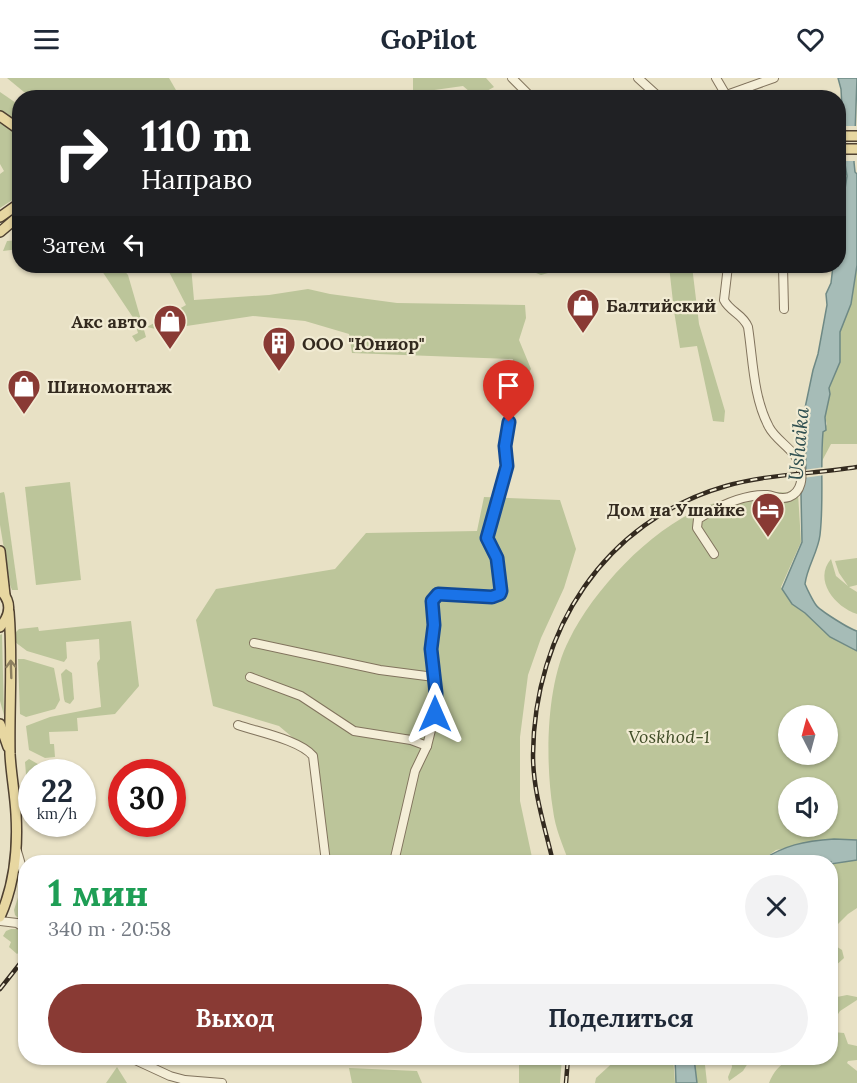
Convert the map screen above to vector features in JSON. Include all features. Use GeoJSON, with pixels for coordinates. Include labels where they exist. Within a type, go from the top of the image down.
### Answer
{"type":"FeatureCollection","features":[{"type":"Feature","properties":{"kind":"main road"},"geometry":{"type":"LineString","coordinates":[[0,232],[12,222]]}},
{"type":"Feature","properties":{"kind":"main road"},"geometry":{"type":"LineString","coordinates":[[0,551],[5,579],[2,592],[8,603],[9,612],[12,692],[10,756],[16,815],[11,879],[0,919]]}},
{"type":"Feature","properties":{"kind":"main road"},"geometry":{"type":"LineString","coordinates":[[0,627],[9,612]]}},
{"type":"Feature","properties":{"kind":"main road"},"geometry":{"type":"LineString","coordinates":[[0,724],[10,756]]}},
{"type":"Feature","properties":{"kind":"street"},"geometry":{"type":"LineString","coordinates":[[512,78],[524,90]]}},
{"type":"Feature","properties":{"kind":"street"},"geometry":{"type":"LineString","coordinates":[[638,78],[651,90]]}},
{"type":"Feature","properties":{"kind":"street"},"geometry":{"type":"LineString","coordinates":[[741,90],[774,78]]}},
{"type":"Feature","properties":{"kind":"street"},"geometry":{"type":"LineString","coordinates":[[714,554],[697,528],[698,519],[715,508],[748,497],[768,495],[779,499],[790,497],[799,489],[801,473],[798,460],[774,436],[767,423],[756,382],[748,327],[745,320],[724,300],[727,273]]}},
{"type":"Feature","properties":{"kind":"street"},"geometry":{"type":"LineString","coordinates":[[783,273],[784,309]]}},
{"type":"Feature","properties":{"kind":"street"},"geometry":{"type":"LineString","coordinates":[[396,855],[415,771],[427,746],[435,714],[436,693],[431,649],[434,625],[432,601],[438,594],[492,597],[500,594],[501,591],[497,558],[487,538],[507,466],[505,446],[509,422]]}},
{"type":"Feature","properties":{"kind":"street"},"geometry":{"type":"LineString","coordinates":[[254,643],[381,670],[434,677]]}},
{"type":"Feature","properties":{"kind":"street"},"geometry":{"type":"LineString","coordinates":[[250,676],[301,696],[354,731],[411,740],[427,746]]}},
{"type":"Feature","properties":{"kind":"street"},"geometry":{"type":"LineString","coordinates":[[238,725],[291,742],[304,748],[313,756],[325,855]]}},
{"type":"Feature","properties":{"kind":"street"},"geometry":{"type":"LineString","coordinates":[[15,847],[18,857]]}},
{"type":"Feature","properties":{"kind":"street"},"geometry":{"type":"LineString","coordinates":[[0,919],[18,924]]}},
{"type":"Feature","properties":{"kind":"street"},"geometry":{"type":"LineString","coordinates":[[147,1065],[185,1080],[222,1083]]}},
{"type":"Feature","properties":{"kind":"green space"},"geometry":{"type":"Polygon","coordinates":[[[7,78],[169,78],[176,90],[22,90],[7,78]]]}},
{"type":"Feature","properties":{"kind":"green space"},"geometry":{"type":"Polygon","coordinates":[[[413,78],[486,78],[494,87],[489,90],[468,90],[463,86],[413,90],[413,78]]]}},
{"type":"Feature","properties":{"kind":"green space"},"geometry":{"type":"Polygon","coordinates":[[[0,92],[12,100],[12,121],[0,112],[0,92]]]}},
{"type":"Feature","properties":{"kind":"green space"},"geometry":{"type":"Polygon","coordinates":[[[0,121],[12,130],[12,200],[0,208],[0,174],[4,171],[0,164],[0,121]]]}},
{"type":"Feature","properties":{"kind":"green space"},"geometry":{"type":"Polygon","coordinates":[[[7,241],[12,241],[12,250],[3,251],[7,241]]]}},
{"type":"Feature","properties":{"kind":"green space"},"geometry":{"type":"Polygon","coordinates":[[[857,265],[857,444],[831,444],[822,461],[829,388],[840,362],[840,332],[851,304],[857,265]]]}},
{"type":"Feature","properties":{"kind":"green space"},"geometry":{"type":"Polygon","coordinates":[[[103,273],[126,273],[128,275],[146,337],[136,342],[132,336],[138,333],[134,319],[103,273]]]}},
{"type":"Feature","properties":{"kind":"green space"},"geometry":{"type":"Polygon","coordinates":[[[170,273],[192,273],[194,300],[269,295],[308,289],[397,303],[525,305],[526,318],[519,340],[531,369],[524,380],[516,411],[505,403],[513,359],[352,353],[349,334],[305,321],[253,316],[160,330],[147,327],[186,305],[170,273]]]}},
{"type":"Feature","properties":{"kind":"green space"},"geometry":{"type":"Polygon","coordinates":[[[670,273],[693,273],[699,324],[725,411],[724,422],[713,421],[697,346],[680,348],[670,273]]]}},
{"type":"Feature","properties":{"kind":"green space"},"geometry":{"type":"Polygon","coordinates":[[[70,482],[81,580],[36,585],[25,487],[70,482]]]}},
{"type":"Feature","properties":{"kind":"green space"},"geometry":{"type":"Polygon","coordinates":[[[4,492],[18,590],[12,590],[10,585],[0,525],[0,493],[4,492]]]}},
{"type":"Feature","properties":{"kind":"green space","name":"Voskhod-1"},"geometry":{"type":"Polygon","coordinates":[[[775,492],[798,493],[801,542],[781,587],[792,604],[830,637],[857,651],[857,840],[834,839],[776,850],[769,855],[566,855],[554,817],[548,746],[552,700],[561,658],[580,620],[594,599],[629,559],[670,526],[712,504],[775,492]]]}},
{"type":"Feature","properties":{"kind":"green space"},"geometry":{"type":"Polygon","coordinates":[[[484,497],[560,500],[576,549],[564,588],[541,638],[528,675],[520,737],[520,801],[532,855],[327,855],[317,758],[279,726],[213,706],[196,620],[216,589],[335,569],[366,533],[477,531],[484,497]]]}},
{"type":"Feature","properties":{"kind":"green space"},"geometry":{"type":"Polygon","coordinates":[[[857,558],[857,585],[849,587],[857,592],[857,614],[834,599],[829,592],[824,575],[831,559],[836,576],[848,586],[839,573],[835,561],[857,558]]]}},
{"type":"Feature","properties":{"kind":"green space"},"geometry":{"type":"Polygon","coordinates":[[[131,621],[139,686],[115,714],[77,718],[78,731],[49,732],[50,744],[54,744],[55,757],[45,758],[29,750],[26,726],[50,717],[101,707],[97,663],[100,659],[99,639],[66,642],[67,658],[64,662],[27,651],[15,642],[16,632],[19,629],[38,627],[39,631],[131,621]]]}},
{"type":"Feature","properties":{"kind":"green space"},"geometry":{"type":"Polygon","coordinates":[[[2,634],[4,715],[0,701],[0,635],[2,634]]]}},
{"type":"Feature","properties":{"kind":"green space"},"geometry":{"type":"Polygon","coordinates":[[[18,659],[54,668],[60,700],[55,709],[26,717],[20,714],[18,659]]]}},
{"type":"Feature","properties":{"kind":"green space"},"geometry":{"type":"Polygon","coordinates":[[[66,669],[72,673],[74,699],[70,704],[64,699],[61,674],[66,669]]]}},
{"type":"Feature","properties":{"kind":"green space"},"geometry":{"type":"Polygon","coordinates":[[[857,860],[857,908],[838,924],[838,863],[857,860]]]}},
{"type":"Feature","properties":{"kind":"green space"},"geometry":{"type":"Polygon","coordinates":[[[18,898],[18,918],[14,910],[18,898]]]}},
{"type":"Feature","properties":{"kind":"green space"},"geometry":{"type":"Polygon","coordinates":[[[18,930],[17,954],[9,947],[11,942],[3,936],[6,931],[18,930]]]}},
{"type":"Feature","properties":{"kind":"green space"},"geometry":{"type":"Polygon","coordinates":[[[838,947],[842,950],[844,958],[838,964],[838,947]]]}},
{"type":"Feature","properties":{"kind":"green space"},"geometry":{"type":"Polygon","coordinates":[[[847,995],[857,997],[857,1000],[838,1014],[838,997],[847,995]]]}},
{"type":"Feature","properties":{"kind":"green space"},"geometry":{"type":"Polygon","coordinates":[[[838,1032],[844,1033],[848,1044],[857,1046],[857,1060],[847,1063],[857,1071],[857,1083],[769,1083],[780,1066],[838,1065],[838,1032]]]}},
{"type":"Feature","properties":{"kind":"green space"},"geometry":{"type":"Polygon","coordinates":[[[519,1065],[561,1065],[560,1083],[519,1083],[519,1065]]]}},
{"type":"Feature","properties":{"kind":"green space"},"geometry":{"type":"Polygon","coordinates":[[[610,1065],[674,1065],[675,1083],[595,1083],[596,1078],[610,1065]]]}},
{"type":"Feature","properties":{"kind":"green space"},"geometry":{"type":"Polygon","coordinates":[[[695,1065],[705,1065],[707,1083],[697,1083],[695,1065]]]}},
{"type":"Feature","properties":{"kind":"green space"},"geometry":{"type":"Polygon","coordinates":[[[732,1065],[747,1065],[743,1071],[729,1081],[728,1077],[732,1065]]]}},
{"type":"Feature","properties":{"kind":"green space"},"geometry":{"type":"Polygon","coordinates":[[[117,1067],[127,1083],[106,1083],[117,1067]]]}},
{"type":"Feature","properties":{"kind":"green space"},"geometry":{"type":"Polygon","coordinates":[[[349,1068],[417,1071],[422,1083],[352,1083],[349,1068]]]}},
{"type":"Feature","properties":{"kind":"water"},"geometry":{"type":"Polygon","coordinates":[[[838,78],[857,78],[854,162],[857,174],[857,265],[851,304],[840,332],[840,362],[829,388],[830,394],[825,417],[826,430],[823,432],[822,445],[820,535],[805,584],[818,608],[857,631],[857,651],[830,637],[792,604],[782,589],[802,542],[801,494],[806,477],[805,408],[818,354],[827,305],[826,294],[832,273],[846,273],[846,90],[841,89],[838,78]]]}},
{"type":"Feature","properties":{"kind":"water"},"geometry":{"type":"Polygon","coordinates":[[[857,840],[857,860],[838,863],[838,855],[772,855],[795,845],[813,841],[857,840]]]}},
{"type":"Feature","properties":{"kind":"water"},"geometry":{"type":"Polygon","coordinates":[[[675,1065],[695,1065],[697,1083],[676,1083],[675,1065]]]}},
{"type":"Feature","properties":{"kind":"pier"},"geometry":{"type":"Polygon","coordinates":[[[846,126],[857,126],[857,161],[846,161],[846,126]]]}},
{"type":"Feature","properties":{"kind":"pier"},"geometry":{"type":"Polygon","coordinates":[[[825,467],[825,475],[803,478],[803,470],[825,467]]]}},
{"type":"Feature","properties":{"kind":"railway"},"geometry":{"type":"LineString","coordinates":[[551,855],[535,782],[533,755],[537,709],[546,666],[562,625],[584,587],[612,554],[645,525],[683,503],[742,482],[857,467]]}},
{"type":"Feature","properties":{"kind":"railway"},"geometry":{"type":"LineString","coordinates":[[0,989],[18,966]]}},
{"type":"Feature","properties":{"kind":"railway"},"geometry":{"type":"LineString","coordinates":[[566,1083],[567,1065]]}},
{"type":"Feature","properties":{"kind":"place","name":"Балтийский"},"geometry":{"type":"Point","coordinates":[583,334]}},
{"type":"Feature","properties":{"kind":"place","name":"Акс авто"},"geometry":{"type":"Point","coordinates":[170,350]}},
{"type":"Feature","properties":{"kind":"place","name":"ООО \"Юниор\""},"geometry":{"type":"Point","coordinates":[279,372]}},
{"type":"Feature","properties":{"kind":"place","name":"Шиномонтаж"},"geometry":{"type":"Point","coordinates":[24,415]}},
{"type":"Feature","properties":{"kind":"place","name":"Дом на Ушайке"},"geometry":{"type":"Point","coordinates":[768,538]}},
{"type":"Feature","properties":{"kind":"route"},"geometry":{"type":"LineString","coordinates":[[435,714],[436,693],[431,649],[434,625],[432,601],[438,594],[492,597],[500,594],[501,591],[497,558],[487,538],[507,466],[505,446],[509,422]]}},
{"type":"Feature","properties":{"kind":"water label","name":"Ushaika"},"geometry":{"type":"Point","coordinates":[798,444]}}]}
